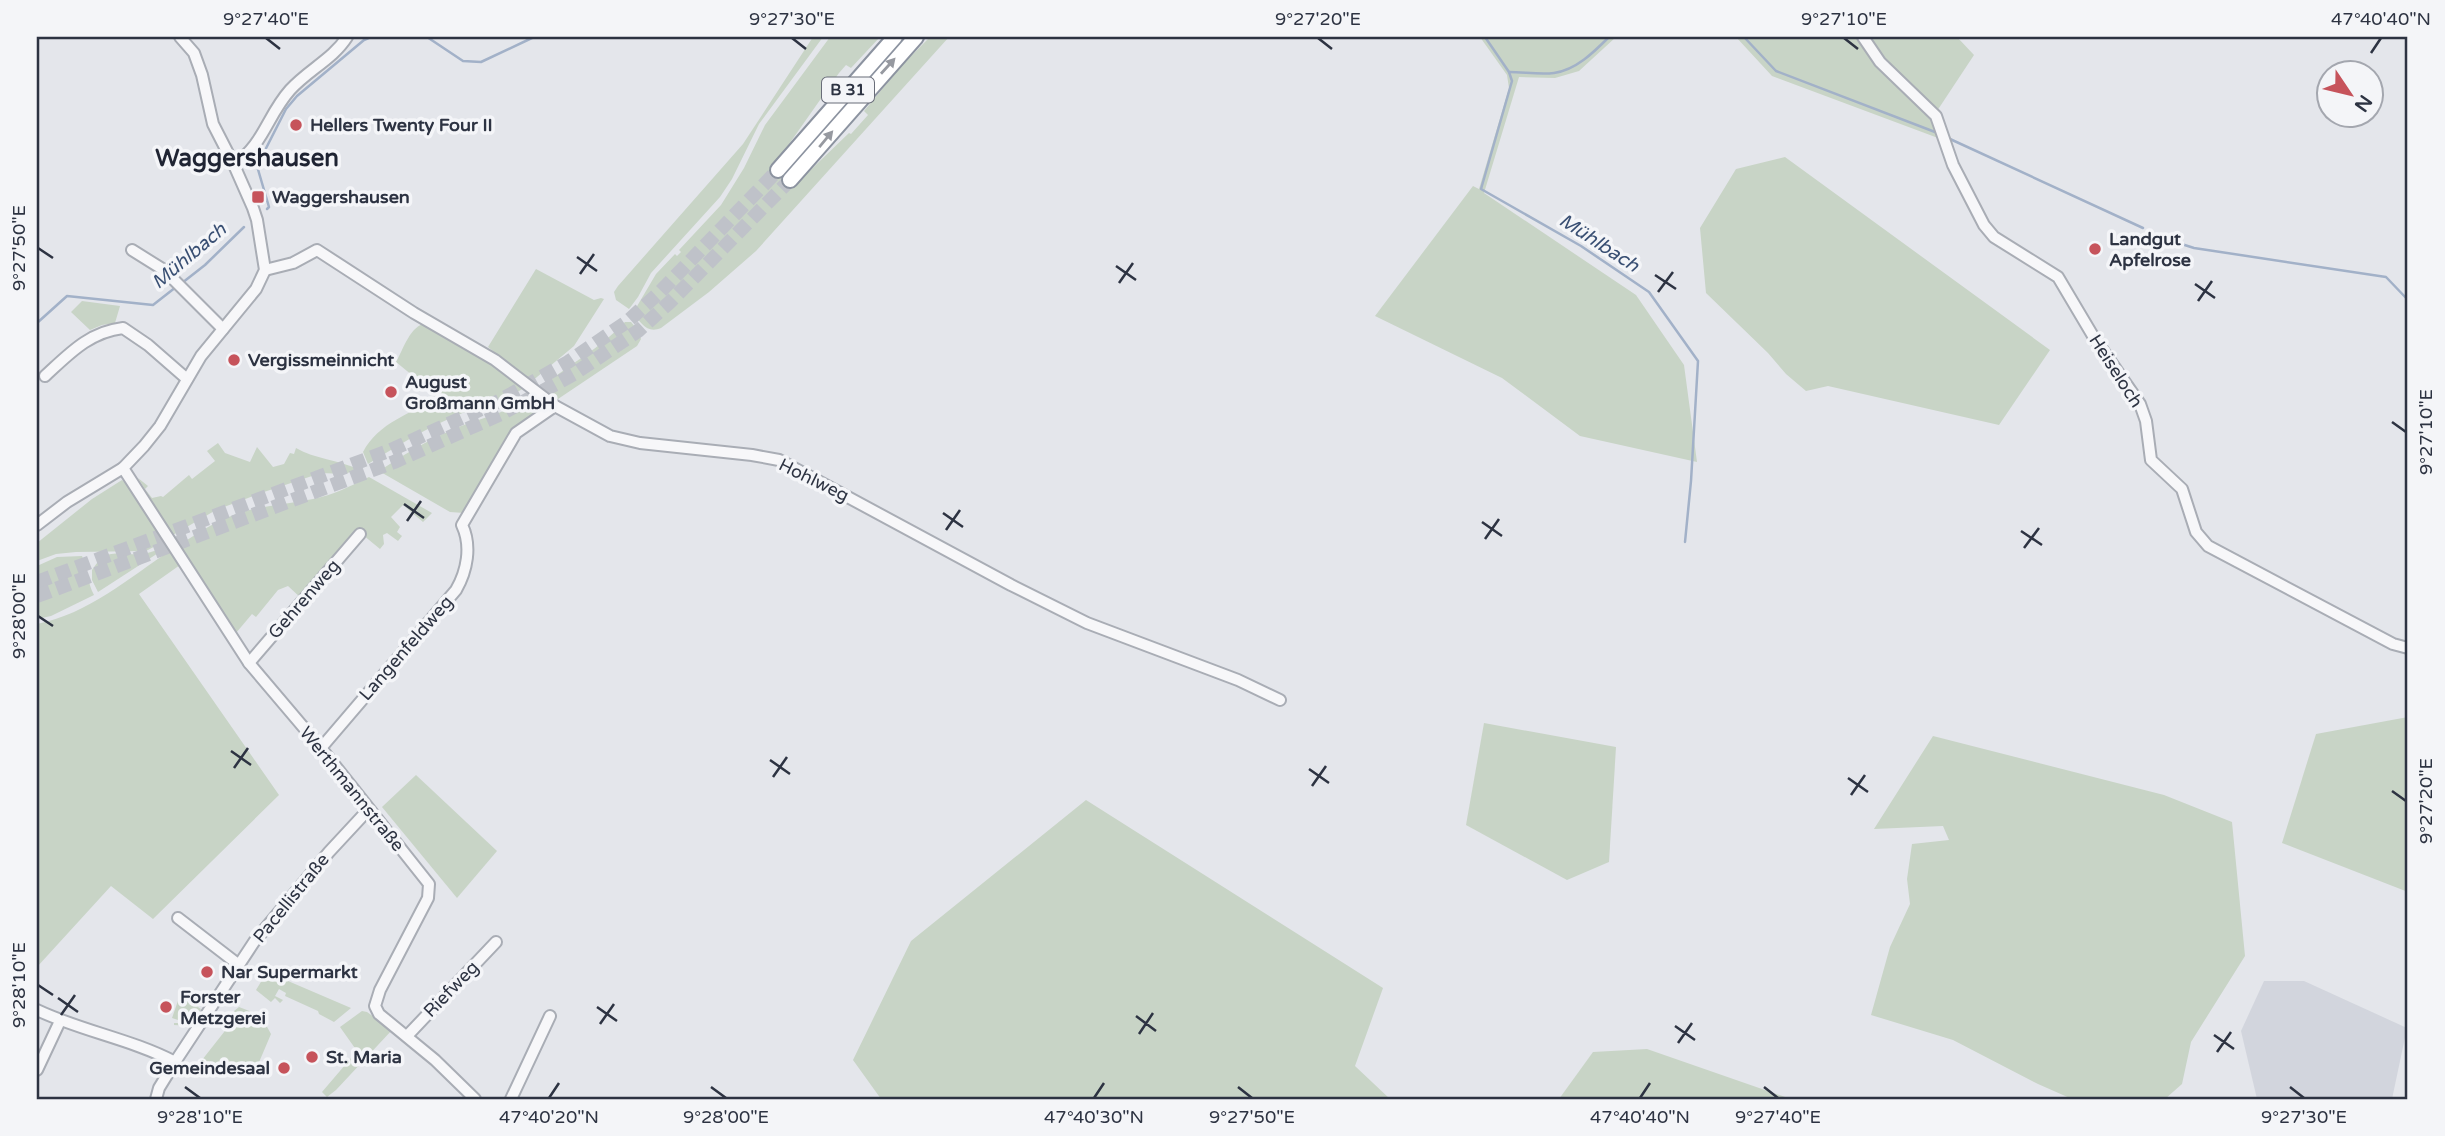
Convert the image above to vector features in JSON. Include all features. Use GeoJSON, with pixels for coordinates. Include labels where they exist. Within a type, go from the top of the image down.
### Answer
{"type":"FeatureCollection","features":[{"type":"Feature","properties":{"kind":"highway","name":"B 31"},"geometry":{"type":"LineString","coordinates":[[778,170],[895,37]]}},
{"type":"Feature","properties":{"kind":"highway","name":"B 31"},"geometry":{"type":"LineString","coordinates":[[790,180],[916,37]]}},
{"type":"Feature","properties":{"kind":"street"},"geometry":{"type":"LineString","coordinates":[[37,526],[67,502],[122,468],[144,446],[160,426],[201,356],[256,289],[265,270],[257,219],[234,164],[213,124],[202,75],[194,54],[180,37]]}},
{"type":"Feature","properties":{"kind":"street"},"geometry":{"type":"LineString","coordinates":[[234,164],[249,155],[256,146],[275,110],[289,91],[303,76],[336,51],[347,37]]}},
{"type":"Feature","properties":{"kind":"street","name":"Heiseloch"},"geometry":{"type":"LineString","coordinates":[[1863,37],[1880,62],[1936,116],[1954,165],[1984,225],[1994,237],[2058,277],[2093,336],[2140,404],[2146,421],[2151,460],[2182,489],[2196,532],[2208,546],[2393,644],[2408,648]]}},
{"type":"Feature","properties":{"kind":"street"},"geometry":{"type":"LineString","coordinates":[[132,250],[164,270],[223,329]]}},
{"type":"Feature","properties":{"kind":"street","name":"Hohlweg"},"geometry":{"type":"LineString","coordinates":[[265,270],[293,263],[317,250],[414,313],[495,360],[555,406],[610,436],[623,440],[779,460],[1087,623],[1238,680],[1280,701]]}},
{"type":"Feature","properties":{"kind":"street"},"geometry":{"type":"LineString","coordinates":[[45,376],[92,336],[123,328],[148,345],[187,379]]}},
{"type":"Feature","properties":{"kind":"street","name":"Langenfeldweg"},"geometry":{"type":"LineString","coordinates":[[321,748],[456,590],[464,575],[467,547],[462,525],[516,433],[555,406]]}},
{"type":"Feature","properties":{"kind":"street","name":"Werthmannstraße"},"geometry":{"type":"LineString","coordinates":[[122,468],[249,663],[321,748],[429,884],[428,898],[380,990],[375,1006],[379,1014],[462,1084],[475,1099]]}},
{"type":"Feature","properties":{"kind":"street","name":"Gehrenweg"},"geometry":{"type":"LineString","coordinates":[[249,663],[360,534]]}},
{"type":"Feature","properties":{"kind":"street","name":"Pacellistraße"},"geometry":{"type":"LineString","coordinates":[[156,1099],[159,1088],[175,1062],[254,942],[368,810]]}},
{"type":"Feature","properties":{"kind":"street"},"geometry":{"type":"LineString","coordinates":[[178,918],[239,965]]}},
{"type":"Feature","properties":{"kind":"street","name":"Riefweg"},"geometry":{"type":"LineString","coordinates":[[407,1036],[496,942]]}},
{"type":"Feature","properties":{"kind":"street"},"geometry":{"type":"LineString","coordinates":[[37,1010],[60,1021],[158,1053],[175,1062]]}},
{"type":"Feature","properties":{"kind":"street"},"geometry":{"type":"LineString","coordinates":[[511,1099],[550,1016]]}},
{"type":"Feature","properties":{"kind":"street"},"geometry":{"type":"LineString","coordinates":[[37,1070],[60,1021]]}},
{"type":"Feature","properties":{"kind":"shaded area"},"geometry":{"type":"Polygon","coordinates":[[[2264,981],[2304,981],[2407,1028],[2392,1099],[2257,1099],[2241,1031],[2264,981]]]}},
{"type":"Feature","properties":{"kind":"green space"},"geometry":{"type":"Polygon","coordinates":[[[813,37],[823,37],[759,124],[732,179],[720,197],[651,273],[629,309],[616,300],[614,292],[618,286],[743,144],[813,37]]]}},
{"type":"Feature","properties":{"kind":"green space"},"geometry":{"type":"Polygon","coordinates":[[[830,37],[880,37],[851,68],[846,65],[839,73],[775,164],[789,181],[797,183],[851,134],[868,115],[864,111],[902,65],[930,37],[949,37],[756,251],[709,292],[661,328],[652,330],[645,326],[633,313],[656,274],[675,254],[677,256],[681,252],[679,250],[721,205],[744,168],[765,125],[830,37]]]}},
{"type":"Feature","properties":{"kind":"green space"},"geometry":{"type":"Polygon","coordinates":[[[1480,37],[1616,37],[1579,71],[1555,78],[1519,77],[1484,193],[1636,295],[1684,365],[1697,462],[1580,436],[1502,378],[1375,316],[1473,186],[1479,189],[1509,88],[1507,75],[1480,37]]]}},
{"type":"Feature","properties":{"kind":"green space"},"geometry":{"type":"Polygon","coordinates":[[[1736,37],[1856,37],[1876,63],[1924,110],[1933,123],[1938,138],[1772,76],[1736,37]]]}},
{"type":"Feature","properties":{"kind":"green space"},"geometry":{"type":"Polygon","coordinates":[[[1866,37],[1957,37],[1974,55],[1937,111],[1878,54],[1866,37]]]}},
{"type":"Feature","properties":{"kind":"green space"},"geometry":{"type":"Polygon","coordinates":[[[1785,157],[2050,350],[1999,425],[1828,386],[1806,391],[1706,293],[1700,228],[1736,169],[1785,157]]]}},
{"type":"Feature","properties":{"kind":"green space"},"geometry":{"type":"Polygon","coordinates":[[[536,269],[594,300],[604,299],[574,346],[531,382],[488,347],[536,269]]]}},
{"type":"Feature","properties":{"kind":"green space"},"geometry":{"type":"Polygon","coordinates":[[[82,301],[120,306],[115,323],[90,330],[71,312],[82,301]]]}},
{"type":"Feature","properties":{"kind":"green space"},"geometry":{"type":"Polygon","coordinates":[[[625,322],[631,322],[637,329],[641,339],[637,346],[558,399],[555,400],[540,388],[606,340],[625,322]]]}},
{"type":"Feature","properties":{"kind":"green space"},"geometry":{"type":"Polygon","coordinates":[[[426,323],[474,351],[524,388],[504,400],[484,403],[439,423],[368,464],[363,452],[377,433],[397,419],[440,398],[396,362],[412,333],[426,323]]]}},
{"type":"Feature","properties":{"kind":"green space"},"geometry":{"type":"Polygon","coordinates":[[[533,394],[540,402],[539,412],[512,432],[464,513],[450,512],[379,471],[433,439],[504,411],[533,394]]]}},
{"type":"Feature","properties":{"kind":"green space"},"geometry":{"type":"Polygon","coordinates":[[[218,443],[225,453],[250,462],[257,447],[273,467],[284,464],[296,448],[358,469],[345,474],[321,473],[264,492],[216,510],[173,535],[138,478],[148,486],[145,489],[152,498],[163,497],[189,475],[192,479],[215,461],[207,451],[218,443]]]}},
{"type":"Feature","properties":{"kind":"green space"},"geometry":{"type":"Polygon","coordinates":[[[369,477],[432,513],[423,522],[403,505],[391,517],[400,527],[397,532],[402,536],[398,541],[387,533],[383,535],[384,544],[380,549],[363,535],[366,532],[363,529],[302,599],[288,586],[278,590],[256,617],[252,614],[236,633],[180,545],[234,515],[320,497],[369,477]]]}},
{"type":"Feature","properties":{"kind":"green space"},"geometry":{"type":"Polygon","coordinates":[[[122,480],[129,486],[165,541],[146,551],[76,552],[56,554],[37,561],[37,543],[92,499],[122,480]]]}},
{"type":"Feature","properties":{"kind":"green space"},"geometry":{"type":"Polygon","coordinates":[[[168,544],[169,546],[98,592],[92,580],[92,570],[102,556],[148,553],[168,544]]]}},
{"type":"Feature","properties":{"kind":"green space"},"geometry":{"type":"Polygon","coordinates":[[[171,550],[180,565],[139,594],[279,795],[153,919],[111,886],[37,967],[37,624],[91,604],[171,550]]]}},
{"type":"Feature","properties":{"kind":"green space"},"geometry":{"type":"Polygon","coordinates":[[[82,556],[94,595],[51,616],[37,619],[37,566],[57,557],[82,556]]]}},
{"type":"Feature","properties":{"kind":"green space"},"geometry":{"type":"Polygon","coordinates":[[[2408,717],[2408,892],[2282,843],[2316,734],[2408,717]]]}},
{"type":"Feature","properties":{"kind":"green space"},"geometry":{"type":"Polygon","coordinates":[[[1484,723],[1616,747],[1609,862],[1567,880],[1466,825],[1484,723]]]}},
{"type":"Feature","properties":{"kind":"green space"},"geometry":{"type":"Polygon","coordinates":[[[1933,736],[2164,795],[2232,822],[2245,956],[2191,1042],[2182,1084],[2165,1099],[2072,1099],[1953,1040],[1871,1015],[1890,947],[1910,904],[1907,879],[1912,844],[1949,840],[1943,826],[1874,829],[1933,736]]]}},
{"type":"Feature","properties":{"kind":"green space"},"geometry":{"type":"Polygon","coordinates":[[[416,775],[497,851],[457,898],[382,807],[416,775]]]}},
{"type":"Feature","properties":{"kind":"green space"},"geometry":{"type":"Polygon","coordinates":[[[1086,800],[1383,988],[1355,1066],[1390,1099],[881,1099],[853,1060],[911,941],[1086,800]]]}},
{"type":"Feature","properties":{"kind":"green space"},"geometry":{"type":"Polygon","coordinates":[[[267,972],[351,1008],[334,1022],[318,1011],[285,996],[286,993],[279,989],[275,996],[283,1000],[280,1003],[275,998],[271,1002],[256,990],[267,972]]]}},
{"type":"Feature","properties":{"kind":"green space"},"geometry":{"type":"Polygon","coordinates":[[[180,995],[201,1002],[198,1007],[201,1009],[190,1026],[174,1025],[181,1021],[172,1018],[180,995]]]}},
{"type":"Feature","properties":{"kind":"green space"},"geometry":{"type":"Polygon","coordinates":[[[239,1007],[265,1017],[271,1034],[254,1074],[203,1066],[202,1060],[228,1027],[234,1011],[239,1007]]]}},
{"type":"Feature","properties":{"kind":"green space"},"geometry":{"type":"Polygon","coordinates":[[[362,1011],[392,1030],[327,1097],[322,1092],[357,1051],[340,1027],[362,1011]]]}},
{"type":"Feature","properties":{"kind":"green space"},"geometry":{"type":"Polygon","coordinates":[[[1647,1049],[1791,1099],[1559,1099],[1593,1052],[1647,1049]]]}},
{"type":"Feature","properties":{"kind":"waterway","name":"Mühlbach"},"geometry":{"type":"LineString","coordinates":[[267,209],[269,207],[257,166],[286,109],[297,96],[371,37]]}},
{"type":"Feature","properties":{"kind":"waterway","name":"Mühlbach"},"geometry":{"type":"LineString","coordinates":[[427,37],[463,61],[481,62],[534,37]]}},
{"type":"Feature","properties":{"kind":"waterway","name":"Mühlbach"},"geometry":{"type":"LineString","coordinates":[[1485,37],[1509,72],[1512,81],[1481,189],[1581,246],[1649,292],[1698,361],[1685,542]]}},
{"type":"Feature","properties":{"kind":"waterway"},"geometry":{"type":"LineString","coordinates":[[1509,72],[1543,74],[1562,71],[1584,60],[1609,37]]}},
{"type":"Feature","properties":{"kind":"waterway"},"geometry":{"type":"LineString","coordinates":[[1744,37],[1776,71],[1935,132]]}},
{"type":"Feature","properties":{"kind":"waterway"},"geometry":{"type":"LineString","coordinates":[[1950,139],[2143,228]]}},
{"type":"Feature","properties":{"kind":"waterway","name":"Mühlbach"},"geometry":{"type":"LineString","coordinates":[[182,283],[244,227]]}},
{"type":"Feature","properties":{"kind":"waterway"},"geometry":{"type":"LineString","coordinates":[[2166,239],[2194,248],[2386,277],[2408,300]]}},
{"type":"Feature","properties":{"kind":"waterway","name":"Mühlbach"},"geometry":{"type":"LineString","coordinates":[[37,323],[67,296],[153,305],[176,287]]}},
{"type":"Feature","properties":{"kind":"tunnel"},"geometry":{"type":"LineString","coordinates":[[37,582],[391,450],[497,402],[568,362],[628,321],[661,291],[778,170]]}},
{"type":"Feature","properties":{"kind":"tunnel"},"geometry":{"type":"LineString","coordinates":[[37,596],[394,462],[501,414],[574,374],[638,331],[790,180]]}},
{"type":"Feature","properties":{"kind":"place","name":"Hellers Twenty Four II"},"geometry":{"type":"Point","coordinates":[296,125]}},
{"type":"Feature","properties":{"kind":"place","name":"Waggershausen"},"geometry":{"type":"Point","coordinates":[258,197]}},
{"type":"Feature","properties":{"kind":"place","name":"Landgut Apfelrose"},"geometry":{"type":"Point","coordinates":[2095,249]}},
{"type":"Feature","properties":{"kind":"place","name":"Vergissmeinnicht"},"geometry":{"type":"Point","coordinates":[234,360]}},
{"type":"Feature","properties":{"kind":"place","name":"August Großmann GmbH"},"geometry":{"type":"Point","coordinates":[391,392]}},
{"type":"Feature","properties":{"kind":"place","name":"Nar Supermarkt"},"geometry":{"type":"Point","coordinates":[207,972]}},
{"type":"Feature","properties":{"kind":"place","name":"Forster Metzgerei"},"geometry":{"type":"Point","coordinates":[166,1007]}},
{"type":"Feature","properties":{"kind":"place","name":"St. Maria"},"geometry":{"type":"Point","coordinates":[312,1057]}},
{"type":"Feature","properties":{"kind":"place","name":"Gemeindesaal"},"geometry":{"type":"Point","coordinates":[284,1068]}},
{"type":"Feature","properties":{"kind":"district","name":"Waggershausen"},"geometry":{"type":"Point","coordinates":[247,158]}}]}
